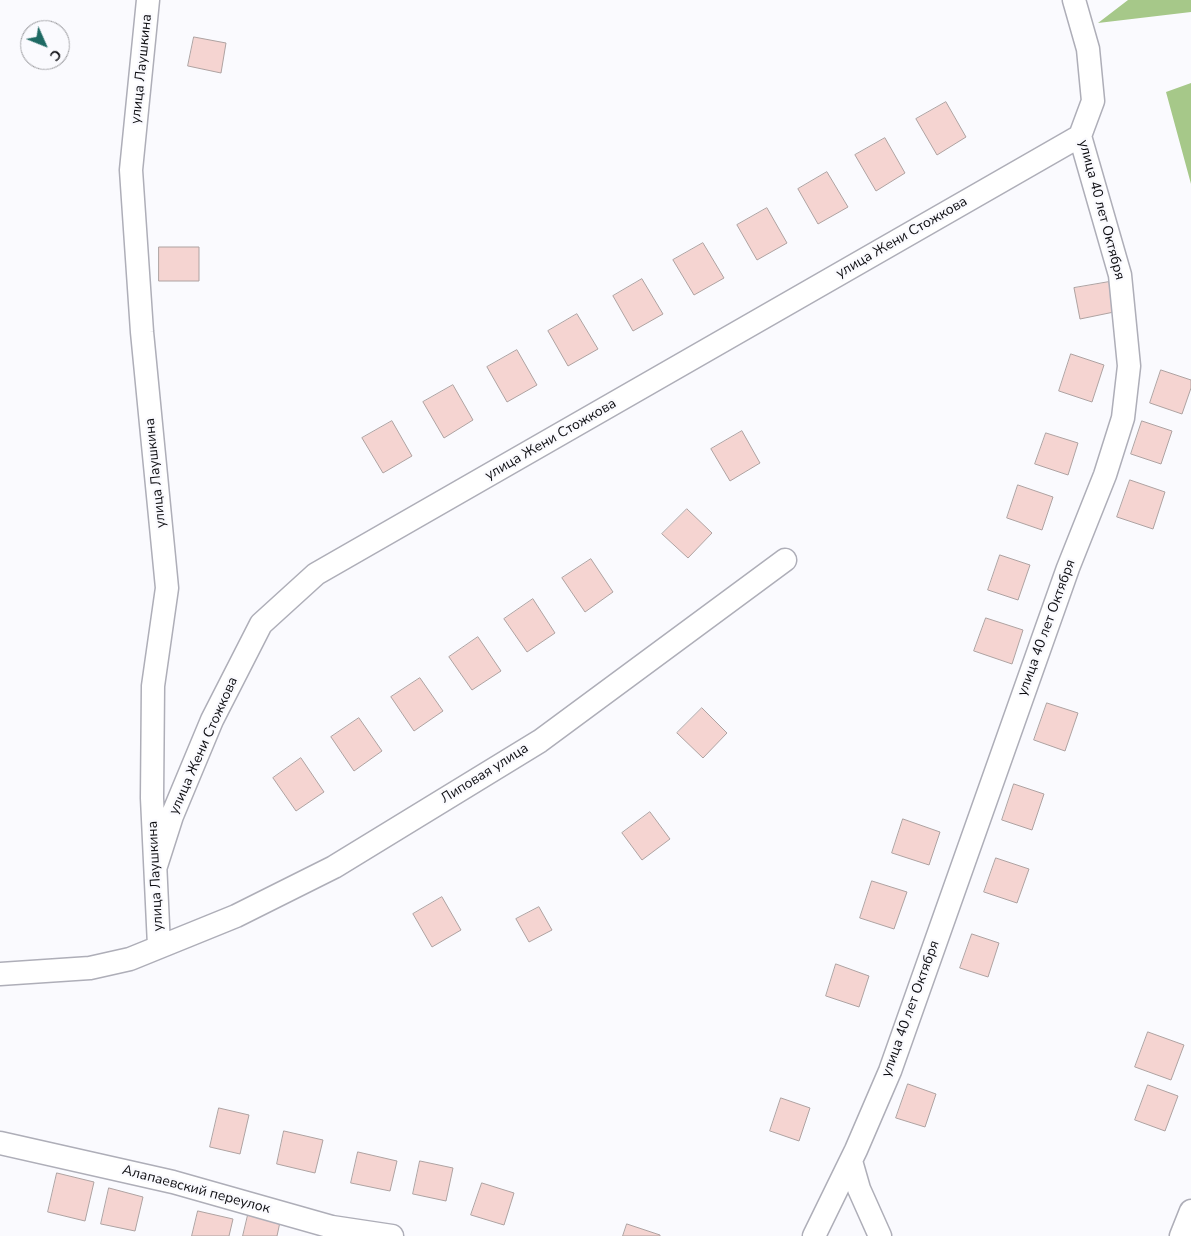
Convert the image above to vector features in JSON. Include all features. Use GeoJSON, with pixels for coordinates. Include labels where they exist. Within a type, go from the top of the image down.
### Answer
{"type":"FeatureCollection","features":[{"type":"Feature","properties":{"kind":"street","name":"улица Лаушкина"},"geometry":{"type":"LineString","coordinates":[[148,0],[132,170],[142,332],[167,588],[153,686],[152,798],[159,946]]}},
{"type":"Feature","properties":{"kind":"street","name":"улица 40 лет Октября"},"geometry":{"type":"LineString","coordinates":[[814,1236],[851,1161],[890,1071],[1068,568],[1105,475],[1123,418],[1129,366],[1120,275],[1080,136],[1093,101],[1088,49],[1074,0]]}},
{"type":"Feature","properties":{"kind":"street","name":"улица Жени Стожкова"},"geometry":{"type":"LineString","coordinates":[[156,866],[172,816],[212,720],[262,624],[316,574],[1080,136]]}},
{"type":"Feature","properties":{"kind":"street","name":"Липовая улица"},"geometry":{"type":"LineString","coordinates":[[0,974],[90,968],[130,959],[236,916],[334,867],[523,751],[785,560]]}},
{"type":"Feature","properties":{"kind":"street","name":"Алапаевский переулок"},"geometry":{"type":"LineString","coordinates":[[0,1143],[173,1182],[332,1227],[392,1236]]}},
{"type":"Feature","properties":{"kind":"street"},"geometry":{"type":"LineString","coordinates":[[851,1161],[859,1189],[880,1236]]}},
{"type":"Feature","properties":{"kind":"street"},"geometry":{"type":"LineString","coordinates":[[1181,1236],[1191,1211]]}},
{"type":"Feature","properties":{"kind":"green space"},"geometry":{"type":"Polygon","coordinates":[[[1128,0],[1191,0],[1191,12],[1098,23],[1128,0]]]}},
{"type":"Feature","properties":{"kind":"green space"},"geometry":{"type":"Polygon","coordinates":[[[1191,83],[1191,184],[1166,92],[1191,83]]]}},
{"type":"Feature","properties":{"kind":"building"},"geometry":{"type":"Polygon","coordinates":[[[194,37],[226,43],[221,73],[188,66],[194,37]]]}},
{"type":"Feature","properties":{"kind":"building"},"geometry":{"type":"Polygon","coordinates":[[[946,102],[966,137],[937,155],[916,119],[946,102]]]}},
{"type":"Feature","properties":{"kind":"building"},"geometry":{"type":"Polygon","coordinates":[[[885,138],[905,173],[876,191],[855,155],[885,138]]]}},
{"type":"Feature","properties":{"kind":"building"},"geometry":{"type":"Polygon","coordinates":[[[827,172],[848,207],[818,224],[798,189],[827,172]]]}},
{"type":"Feature","properties":{"kind":"building"},"geometry":{"type":"Polygon","coordinates":[[[767,208],[787,243],[757,260],[737,225],[767,208]]]}},
{"type":"Feature","properties":{"kind":"building"},"geometry":{"type":"Polygon","coordinates":[[[703,243],[724,278],[694,295],[673,260],[703,243]]]}},
{"type":"Feature","properties":{"kind":"building"},"geometry":{"type":"Polygon","coordinates":[[[159,247],[199,247],[199,281],[159,281],[159,247]]]}},
{"type":"Feature","properties":{"kind":"building"},"geometry":{"type":"Polygon","coordinates":[[[642,279],[663,314],[633,331],[613,296],[642,279]]]}},
{"type":"Feature","properties":{"kind":"building"},"geometry":{"type":"Polygon","coordinates":[[[1109,282],[1114,312],[1080,319],[1074,288],[1109,282]]]}},
{"type":"Feature","properties":{"kind":"building"},"geometry":{"type":"Polygon","coordinates":[[[577,314],[598,349],[568,366],[548,331],[577,314]]]}},
{"type":"Feature","properties":{"kind":"building"},"geometry":{"type":"Polygon","coordinates":[[[517,350],[537,385],[507,402],[487,367],[517,350]]]}},
{"type":"Feature","properties":{"kind":"building"},"geometry":{"type":"Polygon","coordinates":[[[1071,354],[1104,365],[1092,402],[1059,391],[1071,354]]]}},
{"type":"Feature","properties":{"kind":"building"},"geometry":{"type":"Polygon","coordinates":[[[1161,370],[1191,380],[1191,388],[1182,414],[1150,403],[1161,370]]]}},
{"type":"Feature","properties":{"kind":"building"},"geometry":{"type":"Polygon","coordinates":[[[453,385],[473,420],[444,438],[423,402],[453,385]]]}},
{"type":"Feature","properties":{"kind":"building"},"geometry":{"type":"Polygon","coordinates":[[[392,421],[412,456],[383,473],[362,438],[392,421]]]}},
{"type":"Feature","properties":{"kind":"building"},"geometry":{"type":"Polygon","coordinates":[[[1142,421],[1172,431],[1161,464],[1131,454],[1142,421]]]}},
{"type":"Feature","properties":{"kind":"building"},"geometry":{"type":"Polygon","coordinates":[[[742,431],[760,463],[730,481],[711,449],[742,431]]]}},
{"type":"Feature","properties":{"kind":"building"},"geometry":{"type":"Polygon","coordinates":[[[1046,433],[1078,443],[1068,475],[1035,464],[1046,433]]]}},
{"type":"Feature","properties":{"kind":"building"},"geometry":{"type":"Polygon","coordinates":[[[1130,480],[1165,492],[1153,529],[1117,517],[1130,480]]]}},
{"type":"Feature","properties":{"kind":"building"},"geometry":{"type":"Polygon","coordinates":[[[1018,485],[1053,497],[1042,530],[1007,518],[1018,485]]]}},
{"type":"Feature","properties":{"kind":"building"},"geometry":{"type":"Polygon","coordinates":[[[687,509],[712,533],[688,558],[662,534],[687,509]]]}},
{"type":"Feature","properties":{"kind":"building"},"geometry":{"type":"Polygon","coordinates":[[[1000,555],[1030,565],[1018,600],[988,590],[1000,555]]]}},
{"type":"Feature","properties":{"kind":"building"},"geometry":{"type":"Polygon","coordinates":[[[591,559],[613,592],[585,612],[562,578],[591,559]]]}},
{"type":"Feature","properties":{"kind":"building"},"geometry":{"type":"Polygon","coordinates":[[[533,599],[555,633],[527,652],[504,619],[533,599]]]}},
{"type":"Feature","properties":{"kind":"building"},"geometry":{"type":"Polygon","coordinates":[[[986,618],[1023,630],[1012,664],[974,651],[986,618]]]}},
{"type":"Feature","properties":{"kind":"building"},"geometry":{"type":"Polygon","coordinates":[[[478,637],[501,671],[472,690],[449,657],[478,637]]]}},
{"type":"Feature","properties":{"kind":"building"},"geometry":{"type":"Polygon","coordinates":[[[420,678],[443,711],[414,731],[391,697],[420,678]]]}},
{"type":"Feature","properties":{"kind":"building"},"geometry":{"type":"Polygon","coordinates":[[[1047,703],[1078,713],[1065,751],[1034,740],[1047,703]]]}},
{"type":"Feature","properties":{"kind":"building"},"geometry":{"type":"Polygon","coordinates":[[[702,708],[727,733],[703,758],[677,733],[702,708]]]}},
{"type":"Feature","properties":{"kind":"building"},"geometry":{"type":"Polygon","coordinates":[[[359,718],[382,751],[354,771],[331,737],[359,718]]]}},
{"type":"Feature","properties":{"kind":"building"},"geometry":{"type":"Polygon","coordinates":[[[301,758],[324,792],[296,811],[273,778],[301,758]]]}},
{"type":"Feature","properties":{"kind":"building"},"geometry":{"type":"Polygon","coordinates":[[[1014,784],[1044,794],[1032,830],[1002,820],[1014,784]]]}},
{"type":"Feature","properties":{"kind":"building"},"geometry":{"type":"Polygon","coordinates":[[[650,812],[670,839],[642,860],[622,833],[650,812]]]}},
{"type":"Feature","properties":{"kind":"building"},"geometry":{"type":"Polygon","coordinates":[[[903,819],[940,832],[929,865],[892,853],[903,819]]]}},
{"type":"Feature","properties":{"kind":"building"},"geometry":{"type":"Polygon","coordinates":[[[996,858],[1029,869],[1017,903],[984,892],[996,858]]]}},
{"type":"Feature","properties":{"kind":"building"},"geometry":{"type":"Polygon","coordinates":[[[872,881],[907,892],[894,929],[860,918],[872,881]]]}},
{"type":"Feature","properties":{"kind":"building"},"geometry":{"type":"Polygon","coordinates":[[[442,897],[461,930],[432,947],[413,914],[442,897]]]}},
{"type":"Feature","properties":{"kind":"building"},"geometry":{"type":"Polygon","coordinates":[[[539,907],[552,930],[529,942],[516,919],[539,907]]]}},
{"type":"Feature","properties":{"kind":"building"},"geometry":{"type":"Polygon","coordinates":[[[972,934],[999,943],[988,977],[960,968],[972,934]]]}},
{"type":"Feature","properties":{"kind":"building"},"geometry":{"type":"Polygon","coordinates":[[[836,964],[869,976],[859,1007],[826,996],[836,964]]]}},
{"type":"Feature","properties":{"kind":"building"},"geometry":{"type":"Polygon","coordinates":[[[1148,1032],[1184,1045],[1171,1080],[1135,1067],[1148,1032]]]}},
{"type":"Feature","properties":{"kind":"building"},"geometry":{"type":"Polygon","coordinates":[[[908,1084],[936,1094],[925,1127],[896,1118],[908,1084]]]}},
{"type":"Feature","properties":{"kind":"building"},"geometry":{"type":"Polygon","coordinates":[[[1148,1085],[1178,1096],[1165,1131],[1135,1120],[1148,1085]]]}},
{"type":"Feature","properties":{"kind":"building"},"geometry":{"type":"Polygon","coordinates":[[[781,1098],[810,1108],[799,1141],[770,1131],[781,1098]]]}},
{"type":"Feature","properties":{"kind":"building"},"geometry":{"type":"Polygon","coordinates":[[[219,1108],[249,1115],[240,1154],[210,1147],[219,1108]]]}},
{"type":"Feature","properties":{"kind":"building"},"geometry":{"type":"Polygon","coordinates":[[[284,1131],[323,1140],[315,1173],[277,1164],[284,1131]]]}},
{"type":"Feature","properties":{"kind":"building"},"geometry":{"type":"Polygon","coordinates":[[[358,1152],[397,1161],[390,1191],[351,1183],[358,1152]]]}},
{"type":"Feature","properties":{"kind":"building"},"geometry":{"type":"Polygon","coordinates":[[[420,1161],[453,1168],[446,1201],[413,1194],[420,1161]]]}},
{"type":"Feature","properties":{"kind":"building"},"geometry":{"type":"Polygon","coordinates":[[[57,1173],[94,1182],[85,1221],[48,1212],[57,1173]]]}},
{"type":"Feature","properties":{"kind":"building"},"geometry":{"type":"Polygon","coordinates":[[[482,1183],[514,1193],[504,1225],[471,1215],[482,1183]]]}},
{"type":"Feature","properties":{"kind":"building"},"geometry":{"type":"Polygon","coordinates":[[[109,1188],[143,1197],[135,1231],[101,1224],[109,1188]]]}},
{"type":"Feature","properties":{"kind":"building"},"geometry":{"type":"Polygon","coordinates":[[[198,1211],[233,1219],[229,1236],[192,1236],[198,1211]]]}},
{"type":"Feature","properties":{"kind":"building"},"geometry":{"type":"Polygon","coordinates":[[[248,1215],[280,1222],[277,1236],[243,1236],[248,1215]]]}},
{"type":"Feature","properties":{"kind":"building"},"geometry":{"type":"Polygon","coordinates":[[[627,1224],[660,1235],[660,1236],[623,1236],[627,1224]]]}}]}
